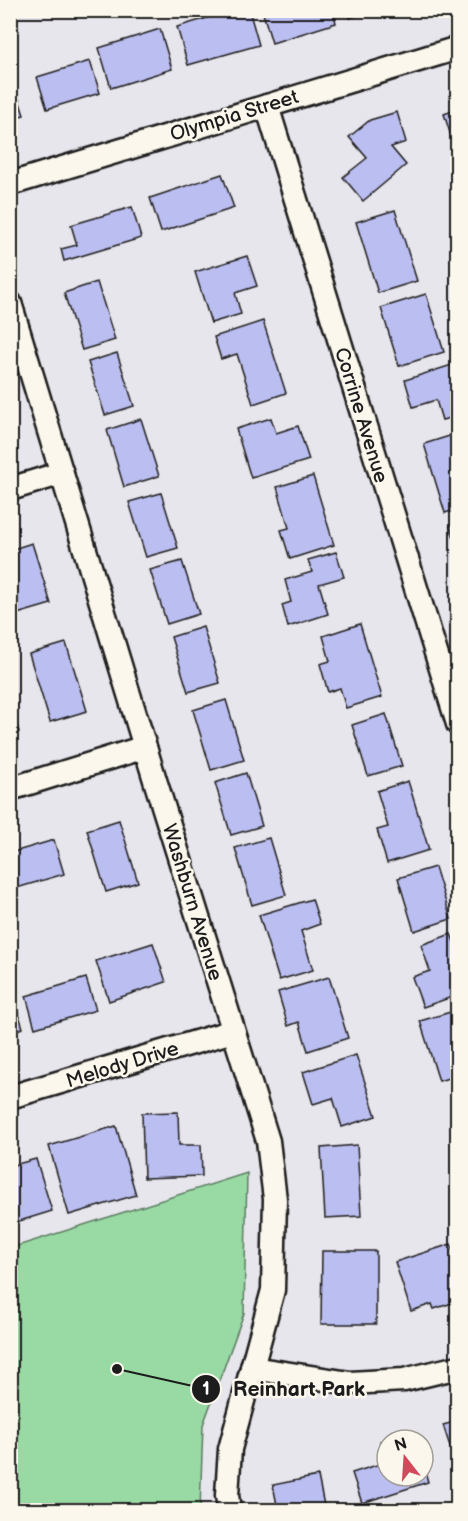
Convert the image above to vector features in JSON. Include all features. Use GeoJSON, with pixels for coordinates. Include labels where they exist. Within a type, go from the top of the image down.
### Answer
{"type":"FeatureCollection","features":[{"type":"Feature","properties":{"kind":"street","name":"Olympia Street"},"geometry":{"type":"LineString","coordinates":[[10,184],[458,48]]}},
{"type":"Feature","properties":{"kind":"street","name":"Corrine Avenue"},"geometry":{"type":"LineString","coordinates":[[267,106],[458,724]]}},
{"type":"Feature","properties":{"kind":"street","name":"Washburn Avenue"},"geometry":{"type":"LineString","coordinates":[[10,303],[268,1141],[275,1199],[273,1290],[230,1449],[226,1495],[229,1510]]}},
{"type":"Feature","properties":{"kind":"street"},"geometry":{"type":"LineString","coordinates":[[10,489],[62,473]]}},
{"type":"Feature","properties":{"kind":"street"},"geometry":{"type":"LineString","coordinates":[[10,789],[145,747]]}},
{"type":"Feature","properties":{"kind":"street","name":"Melody Drive"},"geometry":{"type":"LineString","coordinates":[[10,1097],[233,1031]]}},
{"type":"Feature","properties":{"kind":"street"},"geometry":{"type":"LineString","coordinates":[[252,1368],[350,1383],[404,1380],[458,1367]]}},
{"type":"Feature","properties":{"kind":"green space"},"geometry":{"type":"Polygon","coordinates":[[[247,1173],[244,1313],[203,1425],[200,1510],[11,1510],[11,1248],[247,1173]]]}},
{"type":"Feature","properties":{"kind":"building"},"geometry":{"type":"Polygon","coordinates":[[[234,10],[249,10],[259,45],[188,65],[177,27],[234,10]]]}},
{"type":"Feature","properties":{"kind":"building"},"geometry":{"type":"Polygon","coordinates":[[[262,10],[333,10],[336,23],[272,43],[262,10]]]}},
{"type":"Feature","properties":{"kind":"building"},"geometry":{"type":"Polygon","coordinates":[[[348,10],[374,10],[350,18],[348,10]]]}},
{"type":"Feature","properties":{"kind":"building"},"geometry":{"type":"Polygon","coordinates":[[[160,29],[172,69],[111,88],[99,48],[160,29]]]}},
{"type":"Feature","properties":{"kind":"building"},"geometry":{"type":"Polygon","coordinates":[[[90,61],[100,93],[47,109],[37,77],[90,61]]]}},
{"type":"Feature","properties":{"kind":"building"},"geometry":{"type":"Polygon","coordinates":[[[10,72],[24,115],[10,119],[10,72]]]}},
{"type":"Feature","properties":{"kind":"building"},"geometry":{"type":"Polygon","coordinates":[[[458,109],[458,151],[456,152],[444,114],[458,109]]]}},
{"type":"Feature","properties":{"kind":"building"},"geometry":{"type":"Polygon","coordinates":[[[397,112],[406,142],[391,147],[406,165],[363,201],[343,177],[367,158],[349,137],[370,120],[397,112]]]}},
{"type":"Feature","properties":{"kind":"building"},"geometry":{"type":"Polygon","coordinates":[[[222,174],[234,208],[161,232],[150,198],[222,174]]]}},
{"type":"Feature","properties":{"kind":"building"},"geometry":{"type":"Polygon","coordinates":[[[132,207],[141,238],[64,261],[61,249],[77,245],[71,225],[132,207]]]}},
{"type":"Feature","properties":{"kind":"building"},"geometry":{"type":"Polygon","coordinates":[[[395,210],[417,281],[378,293],[356,222],[395,210]]]}},
{"type":"Feature","properties":{"kind":"building"},"geometry":{"type":"Polygon","coordinates":[[[247,256],[257,286],[235,293],[241,314],[211,323],[195,272],[247,256]]]}},
{"type":"Feature","properties":{"kind":"building"},"geometry":{"type":"Polygon","coordinates":[[[97,282],[115,340],[82,350],[64,293],[97,282]]]}},
{"type":"Feature","properties":{"kind":"building"},"geometry":{"type":"Polygon","coordinates":[[[426,294],[444,352],[399,366],[381,308],[426,294]]]}},
{"type":"Feature","properties":{"kind":"building"},"geometry":{"type":"Polygon","coordinates":[[[263,321],[286,393],[253,404],[237,354],[221,359],[214,337],[263,321]]]}},
{"type":"Feature","properties":{"kind":"building"},"geometry":{"type":"Polygon","coordinates":[[[117,353],[134,406],[105,415],[88,362],[117,353]]]}},
{"type":"Feature","properties":{"kind":"building"},"geometry":{"type":"Polygon","coordinates":[[[458,363],[458,416],[442,420],[436,400],[413,407],[405,380],[458,363]]]}},
{"type":"Feature","properties":{"kind":"building"},"geometry":{"type":"Polygon","coordinates":[[[271,418],[276,433],[298,426],[309,460],[251,478],[236,429],[271,418]]]}},
{"type":"Feature","properties":{"kind":"building"},"geometry":{"type":"Polygon","coordinates":[[[141,419],[159,476],[124,487],[107,430],[141,419]]]}},
{"type":"Feature","properties":{"kind":"building"},"geometry":{"type":"Polygon","coordinates":[[[456,434],[458,440],[458,509],[445,513],[424,444],[456,434]]]}},
{"type":"Feature","properties":{"kind":"building"},"geometry":{"type":"Polygon","coordinates":[[[313,476],[334,545],[290,559],[281,530],[289,528],[277,487],[313,476]]]}},
{"type":"Feature","properties":{"kind":"building"},"geometry":{"type":"Polygon","coordinates":[[[161,493],[178,548],[146,557],[129,502],[161,493]]]}},
{"type":"Feature","properties":{"kind":"building"},"geometry":{"type":"Polygon","coordinates":[[[458,523],[458,552],[450,526],[458,523]]]}},
{"type":"Feature","properties":{"kind":"building"},"geometry":{"type":"Polygon","coordinates":[[[32,543],[51,604],[17,614],[10,594],[10,550],[32,543]]]}},
{"type":"Feature","properties":{"kind":"building"},"geometry":{"type":"Polygon","coordinates":[[[336,552],[344,577],[319,584],[328,614],[288,627],[282,605],[291,602],[285,580],[312,572],[308,560],[336,552]]]}},
{"type":"Feature","properties":{"kind":"building"},"geometry":{"type":"Polygon","coordinates":[[[182,561],[199,614],[167,624],[150,570],[182,561]]]}},
{"type":"Feature","properties":{"kind":"building"},"geometry":{"type":"Polygon","coordinates":[[[360,624],[382,697],[346,708],[340,688],[328,692],[320,664],[330,661],[323,636],[360,624]]]}},
{"type":"Feature","properties":{"kind":"building"},"geometry":{"type":"Polygon","coordinates":[[[203,627],[220,683],[188,692],[171,637],[203,627]]]}},
{"type":"Feature","properties":{"kind":"building"},"geometry":{"type":"Polygon","coordinates":[[[66,643],[87,711],[50,722],[29,654],[66,643]]]}},
{"type":"Feature","properties":{"kind":"building"},"geometry":{"type":"Polygon","coordinates":[[[226,700],[244,760],[211,770],[193,710],[226,700]]]}},
{"type":"Feature","properties":{"kind":"building"},"geometry":{"type":"Polygon","coordinates":[[[10,702],[19,732],[10,734],[10,702]]]}},
{"type":"Feature","properties":{"kind":"building"},"geometry":{"type":"Polygon","coordinates":[[[386,714],[402,766],[368,776],[352,725],[386,714]]]}},
{"type":"Feature","properties":{"kind":"building"},"geometry":{"type":"Polygon","coordinates":[[[246,773],[262,826],[231,835],[215,783],[246,773]]]}},
{"type":"Feature","properties":{"kind":"building"},"geometry":{"type":"Polygon","coordinates":[[[408,781],[429,850],[387,863],[377,830],[388,827],[377,791],[408,781]]]}},
{"type":"Feature","properties":{"kind":"building"},"geometry":{"type":"Polygon","coordinates":[[[119,820],[138,882],[106,892],[87,830],[119,820]]]}},
{"type":"Feature","properties":{"kind":"building"},"geometry":{"type":"Polygon","coordinates":[[[269,838],[286,895],[252,905],[235,848],[269,838]]]}},
{"type":"Feature","properties":{"kind":"building"},"geometry":{"type":"Polygon","coordinates":[[[54,840],[64,874],[10,890],[10,853],[54,840]]]}},
{"type":"Feature","properties":{"kind":"building"},"geometry":{"type":"Polygon","coordinates":[[[435,867],[451,919],[414,931],[398,878],[435,867]]]}},
{"type":"Feature","properties":{"kind":"building"},"geometry":{"type":"Polygon","coordinates":[[[312,899],[320,924],[301,931],[313,970],[279,980],[259,915],[312,899]]]}},
{"type":"Feature","properties":{"kind":"building"},"geometry":{"type":"Polygon","coordinates":[[[451,934],[458,952],[458,995],[423,1007],[412,977],[430,971],[421,945],[451,934]]]}},
{"type":"Feature","properties":{"kind":"building"},"geometry":{"type":"Polygon","coordinates":[[[153,943],[166,982],[109,1001],[96,961],[153,943]]]}},
{"type":"Feature","properties":{"kind":"building"},"geometry":{"type":"Polygon","coordinates":[[[329,977],[348,1038],[308,1051],[299,1022],[288,1026],[278,992],[329,977]]]}},
{"type":"Feature","properties":{"kind":"building"},"geometry":{"type":"Polygon","coordinates":[[[86,978],[96,1010],[35,1028],[26,996],[86,978]]]}},
{"type":"Feature","properties":{"kind":"building"},"geometry":{"type":"Polygon","coordinates":[[[10,986],[23,1028],[10,1032],[10,986]]]}},
{"type":"Feature","properties":{"kind":"building"},"geometry":{"type":"Polygon","coordinates":[[[454,1011],[458,1019],[458,1075],[439,1081],[420,1021],[454,1011]]]}},
{"type":"Feature","properties":{"kind":"building"},"geometry":{"type":"Polygon","coordinates":[[[356,1055],[376,1116],[342,1127],[333,1098],[313,1104],[303,1072],[356,1055]]]}},
{"type":"Feature","properties":{"kind":"building"},"geometry":{"type":"Polygon","coordinates":[[[178,1112],[179,1145],[201,1145],[202,1176],[144,1178],[142,1113],[178,1112]]]}},
{"type":"Feature","properties":{"kind":"building"},"geometry":{"type":"Polygon","coordinates":[[[116,1126],[136,1195],[69,1215],[49,1146],[116,1126]]]}},
{"type":"Feature","properties":{"kind":"building"},"geometry":{"type":"Polygon","coordinates":[[[357,1145],[361,1216],[325,1218],[321,1148],[357,1145]]]}},
{"type":"Feature","properties":{"kind":"building"},"geometry":{"type":"Polygon","coordinates":[[[36,1159],[52,1211],[10,1224],[10,1166],[36,1159]]]}},
{"type":"Feature","properties":{"kind":"building"},"geometry":{"type":"Polygon","coordinates":[[[451,1244],[458,1264],[458,1301],[434,1309],[432,1304],[411,1311],[395,1262],[451,1244]]]}},
{"type":"Feature","properties":{"kind":"building"},"geometry":{"type":"Polygon","coordinates":[[[322,1251],[376,1251],[376,1324],[321,1324],[322,1251]]]}},
{"type":"Feature","properties":{"kind":"building"},"geometry":{"type":"Polygon","coordinates":[[[458,1421],[458,1471],[443,1425],[458,1421]]]}},
{"type":"Feature","properties":{"kind":"building"},"geometry":{"type":"Polygon","coordinates":[[[375,1466],[375,1488],[409,1488],[362,1503],[352,1473],[375,1466]]]}},
{"type":"Feature","properties":{"kind":"building"},"geometry":{"type":"Polygon","coordinates":[[[318,1476],[325,1510],[278,1510],[273,1485],[318,1476]]]}},
{"type":"Feature","properties":{"kind":"place","name":"Reinhart Park"},"geometry":{"type":"Point","coordinates":[117,1369]}}]}
